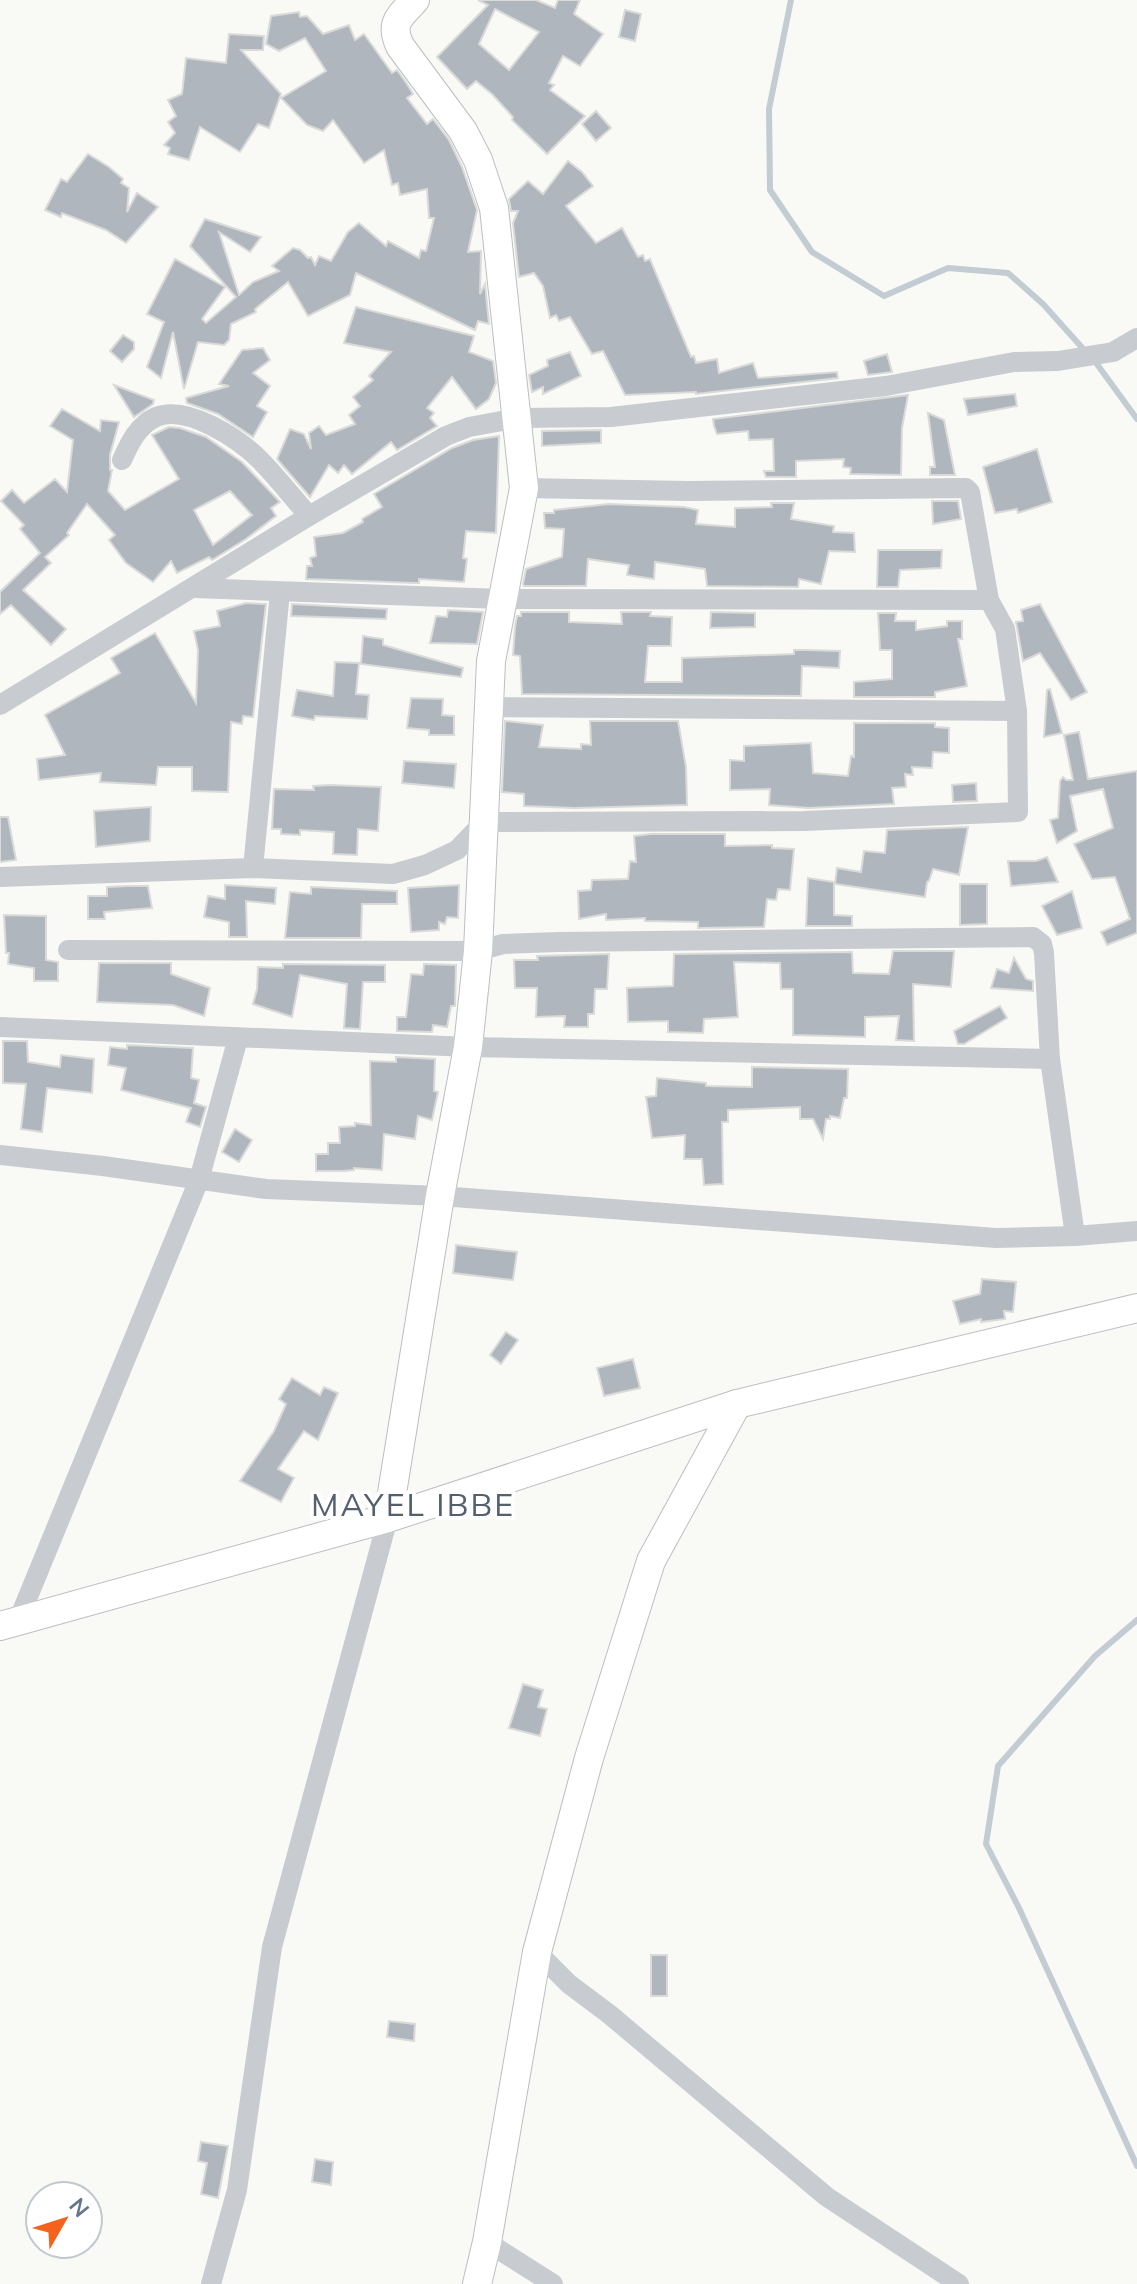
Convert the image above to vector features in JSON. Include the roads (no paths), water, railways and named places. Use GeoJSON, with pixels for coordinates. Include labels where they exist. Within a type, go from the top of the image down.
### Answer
{"type":"FeatureCollection","features":[{"type":"Feature","properties":{"kind":"street"},"geometry":{"type":"LineString","coordinates":[[211,2284],[237,2190],[272,1947],[388,1518],[440,1196],[468,1047],[478,951],[491,661],[524,488],[494,208],[487,183],[463,131],[400,46],[394,33],[397,20],[415,0]]}},
{"type":"Feature","properties":{"kind":"street"},"geometry":{"type":"LineString","coordinates":[[0,705],[309,516],[446,436],[469,427],[518,418],[611,417],[886,386],[1014,362],[1058,361],[1113,352],[1137,338]]}},
{"type":"Feature","properties":{"kind":"street"},"geometry":{"type":"LineString","coordinates":[[122,460],[130,442],[142,427],[157,416],[178,415],[204,421],[258,458],[309,516]]}},
{"type":"Feature","properties":{"kind":"street"},"geometry":{"type":"LineString","coordinates":[[0,877],[253,868],[393,874],[425,865],[457,850],[484,822],[804,821],[1014,814],[1019,808],[1017,711],[1005,629],[989,600],[970,492],[960,487],[688,491],[524,488]]}},
{"type":"Feature","properties":{"kind":"street"},"geometry":{"type":"LineString","coordinates":[[194,588],[502,599],[989,600]]}},
{"type":"Feature","properties":{"kind":"street"},"geometry":{"type":"LineString","coordinates":[[253,868],[280,592]]}},
{"type":"Feature","properties":{"kind":"street"},"geometry":{"type":"LineString","coordinates":[[488,707],[1017,711]]}},
{"type":"Feature","properties":{"kind":"street"},"geometry":{"type":"LineString","coordinates":[[68,950],[478,951],[503,944],[771,938],[1033,937],[1042,944],[1044,953],[1050,1059],[1075,1236]]}},
{"type":"Feature","properties":{"kind":"street"},"geometry":{"type":"LineString","coordinates":[[0,1027],[468,1047],[1050,1059]]}},
{"type":"Feature","properties":{"kind":"street"},"geometry":{"type":"LineString","coordinates":[[9,1624],[199,1180],[238,1038]]}},
{"type":"Feature","properties":{"kind":"street"},"geometry":{"type":"LineString","coordinates":[[0,1155],[266,1189],[440,1196],[996,1238],[1137,1231]]}},
{"type":"Feature","properties":{"kind":"street"},"geometry":{"type":"LineString","coordinates":[[9,1624],[388,1518],[737,1404],[1137,1308]]}},
{"type":"Feature","properties":{"kind":"street"},"geometry":{"type":"LineString","coordinates":[[477,2284],[537,1952],[589,1758],[651,1561],[737,1404]]}},
{"type":"Feature","properties":{"kind":"street"},"geometry":{"type":"LineString","coordinates":[[537,1952],[569,1984],[827,2197],[959,2284]]}},
{"type":"Feature","properties":{"kind":"street"},"geometry":{"type":"LineString","coordinates":[[487,2242],[553,2284]]}},
{"type":"Feature","properties":{"kind":"waterway"},"geometry":{"type":"LineString","coordinates":[[791,0],[769,109],[770,190],[812,252],[884,296],[948,268],[1008,273],[1043,304],[1086,352]]}},
{"type":"Feature","properties":{"kind":"waterway"},"geometry":{"type":"LineString","coordinates":[[1094,360],[1137,419]]}},
{"type":"Feature","properties":{"kind":"waterway"},"geometry":{"type":"LineString","coordinates":[[1137,1620],[1095,1656],[998,1766],[986,1844],[1019,1908],[1137,2166]]}},
{"type":"Feature","properties":{"kind":"district","name":"MAYEL IBBE"},"geometry":{"type":"Point","coordinates":[413,1504]}}]}
